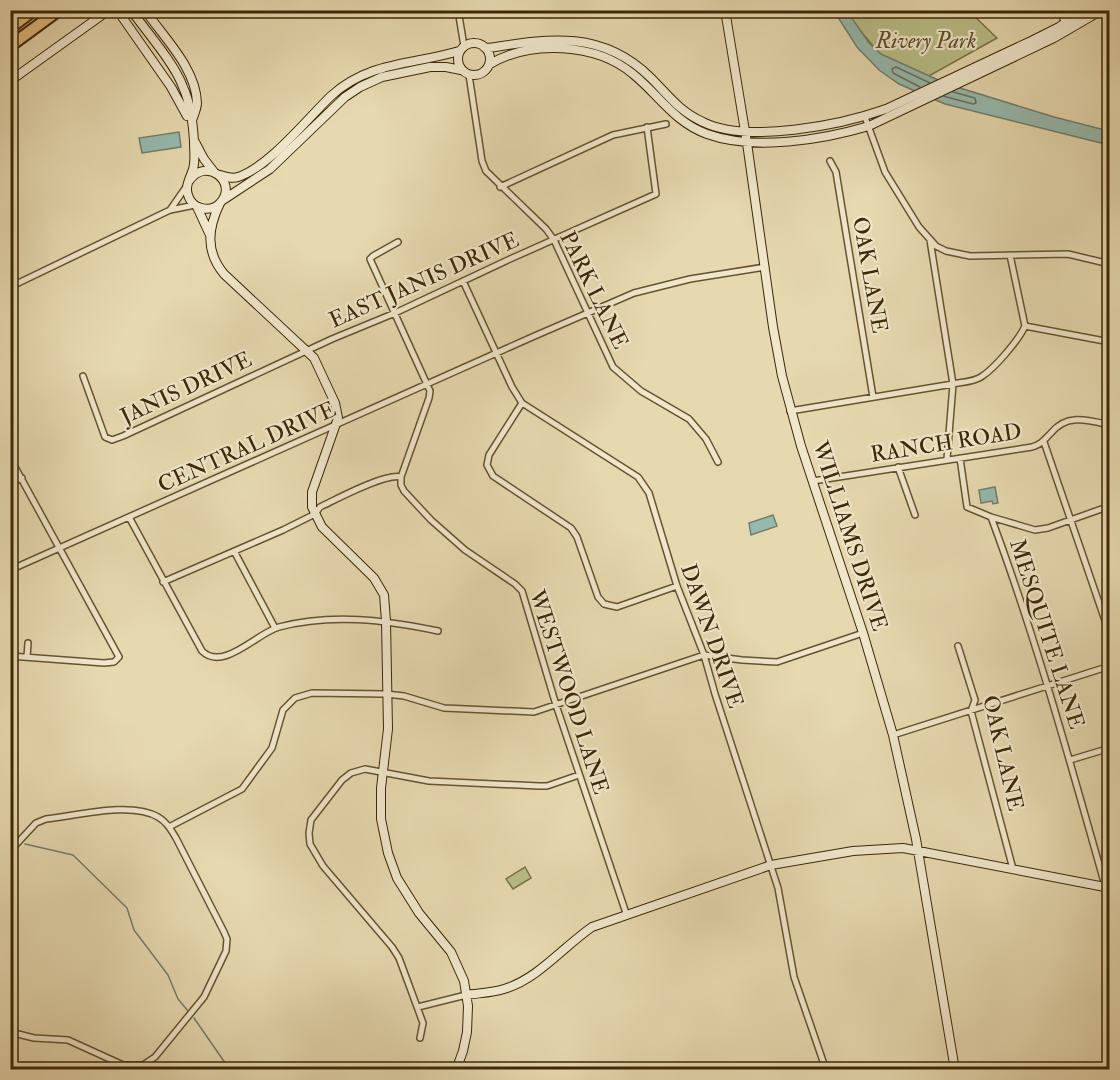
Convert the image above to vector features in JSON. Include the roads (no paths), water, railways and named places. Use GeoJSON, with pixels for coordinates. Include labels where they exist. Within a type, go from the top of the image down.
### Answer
{"type":"FeatureCollection","features":[{"type":"Feature","properties":{"kind":"highway"},"geometry":{"type":"LineString","coordinates":[[10,28],[34,10]]}},
{"type":"Feature","properties":{"kind":"highway"},"geometry":{"type":"LineString","coordinates":[[10,46],[59,10]]}},
{"type":"Feature","properties":{"kind":"street"},"geometry":{"type":"LineString","coordinates":[[10,81],[109,10]]}},
{"type":"Feature","properties":{"kind":"street"},"geometry":{"type":"LineString","coordinates":[[115,10],[124,14],[171,87],[191,123]]}},
{"type":"Feature","properties":{"kind":"street"},"geometry":{"type":"LineString","coordinates":[[131,10],[177,74],[183,86],[194,139],[194,164],[188,183],[188,196],[196,206],[210,235],[213,254],[224,274],[318,364],[335,403],[338,418],[312,492],[315,514],[322,527],[374,578],[384,595],[387,739],[382,772],[381,819],[392,865],[408,897],[451,952],[460,969],[468,1017],[463,1051],[456,1070]]}},
{"type":"Feature","properties":{"kind":"street"},"geometry":{"type":"LineString","coordinates":[[145,10],[187,68],[192,79],[197,105],[191,123]]}},
{"type":"Feature","properties":{"kind":"street"},"geometry":{"type":"LineString","coordinates":[[458,10],[462,48],[457,59],[465,73]]}},
{"type":"Feature","properties":{"kind":"street","name":"WILLIAMS DRIVE"},"geometry":{"type":"LineString","coordinates":[[725,10],[776,346],[790,411],[863,633],[893,735],[918,849],[954,1069]]}},
{"type":"Feature","properties":{"kind":"street"},"geometry":{"type":"LineString","coordinates":[[1062,10],[1064,25]]}},
{"type":"Feature","properties":{"kind":"street"},"geometry":{"type":"LineString","coordinates":[[1070,10],[1078,16]]}},
{"type":"Feature","properties":{"kind":"street"},"geometry":{"type":"LineString","coordinates":[[170,210],[196,173],[202,171],[217,173],[231,178],[255,168],[352,81],[377,69],[476,43],[489,48],[550,39],[591,42],[622,55],[637,65],[653,79],[674,104],[687,114],[712,126],[745,131],[806,129],[865,117],[1064,25],[1086,10]]}},
{"type":"Feature","properties":{"kind":"street"},"geometry":{"type":"LineString","coordinates":[[10,286],[170,210],[196,206],[209,209],[233,191],[261,175],[345,97],[382,76],[429,67],[446,67],[465,73],[482,73],[490,64],[505,56],[545,49],[572,50],[602,56],[630,72],[684,123],[707,134],[747,143],[818,138],[840,135],[869,126],[1071,29],[1102,10]]}},
{"type":"Feature","properties":{"kind":"street"},"geometry":{"type":"LineString","coordinates":[[484,47],[490,64]]}},
{"type":"Feature","properties":{"kind":"street"},"geometry":{"type":"LineString","coordinates":[[377,69],[382,76]]}},
{"type":"Feature","properties":{"kind":"street","name":"PARK LANE"},"geometry":{"type":"LineString","coordinates":[[465,73],[482,161],[490,177],[546,229],[554,240],[613,367],[641,390],[689,419],[698,429],[718,462]]}},
{"type":"Feature","properties":{"kind":"street"},"geometry":{"type":"LineString","coordinates":[[322,106],[329,113]]}},
{"type":"Feature","properties":{"kind":"street"},"geometry":{"type":"LineString","coordinates":[[865,117],[885,172],[919,227],[930,240],[946,251],[969,256],[1068,254],[1110,264]]}},
{"type":"Feature","properties":{"kind":"street"},"geometry":{"type":"LineString","coordinates":[[500,187],[613,135],[666,124]]}},
{"type":"Feature","properties":{"kind":"street","name":"EAST JANIS DRIVE"},"geometry":{"type":"LineString","coordinates":[[307,351],[656,194],[647,127]]}},
{"type":"Feature","properties":{"kind":"street"},"geometry":{"type":"LineString","coordinates":[[194,139],[204,159],[225,184],[225,195],[212,221],[210,235]]}},
{"type":"Feature","properties":{"kind":"street"},"geometry":{"type":"LineString","coordinates":[[278,149],[284,156]]}},
{"type":"Feature","properties":{"kind":"street","name":"OAK LANE"},"geometry":{"type":"LineString","coordinates":[[830,161],[836,172],[873,397]]}},
{"type":"Feature","properties":{"kind":"street"},"geometry":{"type":"LineString","coordinates":[[930,240],[953,384],[947,459]]}},
{"type":"Feature","properties":{"kind":"street"},"geometry":{"type":"LineString","coordinates":[[163,582],[315,514],[320,507],[382,479],[393,475],[401,477],[430,391],[370,260],[398,242]]}},
{"type":"Feature","properties":{"kind":"street"},"geometry":{"type":"LineString","coordinates":[[790,411],[980,378],[1015,341],[1025,326],[1010,255]]}},
{"type":"Feature","properties":{"kind":"street","name":"CENTRAL DRIVE"},"geometry":{"type":"LineString","coordinates":[[10,570],[634,293],[665,284],[765,267]]}},
{"type":"Feature","properties":{"kind":"street","name":"DAWN DRIVE"},"geometry":{"type":"LineString","coordinates":[[463,281],[522,404],[643,482],[649,493],[677,586],[704,655],[771,865],[783,912],[794,977],[826,1070]]}},
{"type":"Feature","properties":{"kind":"street"},"geometry":{"type":"LineString","coordinates":[[1025,326],[1110,342]]}},
{"type":"Feature","properties":{"kind":"street","name":"JANIS DRIVE"},"geometry":{"type":"LineString","coordinates":[[83,376],[101,432],[112,440],[307,351]]}},
{"type":"Feature","properties":{"kind":"street"},"geometry":{"type":"LineString","coordinates":[[522,404],[489,455],[487,465],[493,476],[571,528],[577,537],[598,597],[604,604],[616,607],[677,586]]}},
{"type":"Feature","properties":{"kind":"street","name":"RANCH ROAD"},"geometry":{"type":"LineString","coordinates":[[813,481],[1032,447],[1044,442],[1057,427],[1071,420],[1087,419],[1110,426]]}},
{"type":"Feature","properties":{"kind":"street"},"geometry":{"type":"LineString","coordinates":[[1044,442],[1110,635]]}},
{"type":"Feature","properties":{"kind":"street"},"geometry":{"type":"LineString","coordinates":[[10,458],[119,657],[114,662],[104,663],[10,656]]}},
{"type":"Feature","properties":{"kind":"street","name":"MESQUITE LANE"},"geometry":{"type":"LineString","coordinates":[[960,458],[967,507],[991,517],[1048,685],[1110,903]]}},
{"type":"Feature","properties":{"kind":"street"},"geometry":{"type":"LineString","coordinates":[[898,467],[915,515]]}},
{"type":"Feature","properties":{"kind":"street","name":"WESTWOOD LANE"},"geometry":{"type":"LineString","coordinates":[[401,477],[404,491],[431,520],[465,550],[522,591],[556,705],[626,913]]}},
{"type":"Feature","properties":{"kind":"street"},"geometry":{"type":"LineString","coordinates":[[10,483],[22,478]]}},
{"type":"Feature","properties":{"kind":"street"},"geometry":{"type":"LineString","coordinates":[[991,517],[1035,531],[1110,506]]}},
{"type":"Feature","properties":{"kind":"street"},"geometry":{"type":"LineString","coordinates":[[129,518],[202,651],[213,659],[221,658],[275,628],[320,619],[386,621],[438,631]]}},
{"type":"Feature","properties":{"kind":"street"},"geometry":{"type":"LineString","coordinates":[[234,551],[275,628]]}},
{"type":"Feature","properties":{"kind":"street"},"geometry":{"type":"LineString","coordinates":[[169,827],[242,789],[272,748],[283,710],[301,695],[312,693],[386,694],[404,696],[444,708],[534,712],[704,655],[777,662],[863,633]]}},
{"type":"Feature","properties":{"kind":"street"},"geometry":{"type":"LineString","coordinates":[[27,657],[28,643]]}},
{"type":"Feature","properties":{"kind":"street","name":"OAK LANE"},"geometry":{"type":"LineString","coordinates":[[958,646],[975,700],[971,711],[1013,868]]}},
{"type":"Feature","properties":{"kind":"street"},"geometry":{"type":"LineString","coordinates":[[893,735],[1110,666]]}},
{"type":"Feature","properties":{"kind":"street"},"geometry":{"type":"LineString","coordinates":[[1070,760],[1110,748]]}},
{"type":"Feature","properties":{"kind":"street"},"geometry":{"type":"LineString","coordinates":[[420,1038],[423,1023],[397,954],[316,857],[309,839],[311,820],[347,775],[365,769],[429,781],[539,786],[548,786],[579,775]]}},
{"type":"Feature","properties":{"kind":"street"},"geometry":{"type":"LineString","coordinates":[[10,851],[36,823],[46,819],[130,810],[156,816],[169,827],[227,939],[226,951],[204,997],[155,1057],[143,1065],[137,1067],[117,1063],[72,1041],[34,1038],[10,1032]]}},
{"type":"Feature","properties":{"kind":"street"},"geometry":{"type":"LineString","coordinates":[[418,1007],[503,989],[526,979],[572,940],[592,927],[626,913],[771,865],[854,851],[885,848],[918,849],[1107,888]]}},
{"type":"Feature","properties":{"kind":"street"},"geometry":{"type":"LineString","coordinates":[[336,1070],[346,1067],[354,1070]]}},
{"type":"Feature","properties":{"kind":"water"},"geometry":{"type":"Polygon","coordinates":[[[834,11],[847,11],[869,43],[881,54],[947,84],[1054,117],[1109,131],[1109,145],[945,104],[899,84],[879,70],[857,47],[834,11]]]}},
{"type":"Feature","properties":{"kind":"water"},"geometry":{"type":"Polygon","coordinates":[[[179,132],[181,147],[142,153],[139,138],[179,132]]]}},
{"type":"Feature","properties":{"kind":"water"},"geometry":{"type":"Polygon","coordinates":[[[995,487],[998,503],[993,504],[992,501],[981,503],[979,490],[995,487]]]}},
{"type":"Feature","properties":{"kind":"water"},"geometry":{"type":"Polygon","coordinates":[[[773,515],[777,526],[751,535],[749,523],[773,515]]]}},
{"type":"Feature","properties":{"kind":"waterway"},"geometry":{"type":"LineString","coordinates":[[10,836],[17,839]]}},
{"type":"Feature","properties":{"kind":"waterway"},"geometry":{"type":"LineString","coordinates":[[25,844],[73,855],[127,908],[134,930],[168,975],[178,999],[188,1011]]}},
{"type":"Feature","properties":{"kind":"waterway"},"geometry":{"type":"LineString","coordinates":[[194,1018],[230,1070]]}},
{"type":"Feature","properties":{"kind":"park label","name":"Rivery Park"},"geometry":{"type":"Point","coordinates":[926,41]}}]}
